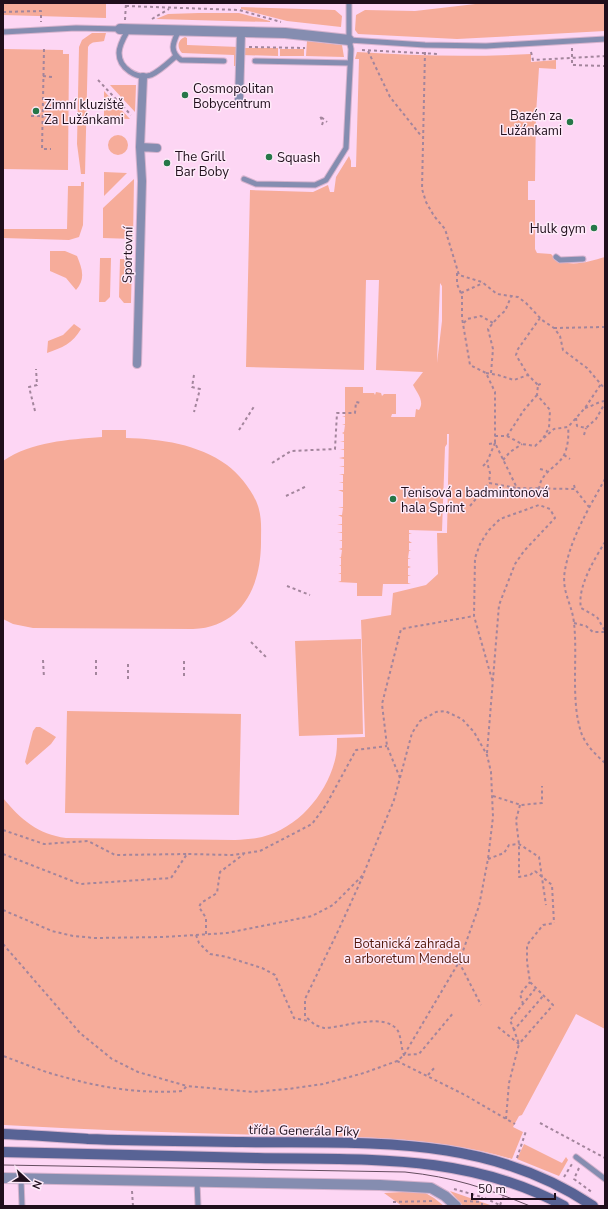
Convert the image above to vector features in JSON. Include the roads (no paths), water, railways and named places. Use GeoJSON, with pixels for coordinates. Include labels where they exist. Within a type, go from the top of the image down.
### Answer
{"type":"FeatureCollection","features":[{"type":"Feature","properties":{"kind":"main road","name":"třída Generála Píky"},"geometry":{"type":"LineString","coordinates":[[3,1134],[88,1139],[411,1146],[452,1150],[514,1165],[596,1202]]}},
{"type":"Feature","properties":{"kind":"main road"},"geometry":{"type":"LineString","coordinates":[[3,1152],[412,1162],[481,1172],[517,1183],[564,1206]]}},
{"type":"Feature","properties":{"kind":"street"},"geometry":{"type":"LineString","coordinates":[[124,29],[178,32],[241,32],[306,35],[349,40]]}},
{"type":"Feature","properties":{"kind":"street"},"geometry":{"type":"LineString","coordinates":[[239,100],[241,32]]}},
{"type":"Feature","properties":{"kind":"street","name":"Sportovní"},"geometry":{"type":"LineString","coordinates":[[138,364],[142,181],[140,147],[143,76]]}},
{"type":"Feature","properties":{"kind":"street"},"geometry":{"type":"LineString","coordinates":[[140,147],[157,148]]}},
{"type":"Feature","properties":{"kind":"street"},"geometry":{"type":"LineString","coordinates":[[3,1178],[372,1185],[431,1188],[453,1203]]}},
{"type":"Feature","properties":{"kind":"lane"},"geometry":{"type":"LineString","coordinates":[[244,179],[256,184],[315,185],[326,180],[346,148],[350,63],[349,3]]}},
{"type":"Feature","properties":{"kind":"lane"},"geometry":{"type":"LineString","coordinates":[[3,32],[76,28],[124,29],[119,53],[121,59],[128,70],[143,76],[156,72],[176,56]]}},
{"type":"Feature","properties":{"kind":"lane"},"geometry":{"type":"LineString","coordinates":[[178,32],[173,44],[173,51],[176,56],[186,61],[224,60]]}},
{"type":"Feature","properties":{"kind":"lane"},"geometry":{"type":"LineString","coordinates":[[349,40],[425,45],[486,46],[605,39]]}},
{"type":"Feature","properties":{"kind":"lane"},"geometry":{"type":"LineString","coordinates":[[255,60],[350,63]]}},
{"type":"Feature","properties":{"kind":"lane"},"geometry":{"type":"LineString","coordinates":[[556,257],[560,260],[583,259]]}},
{"type":"Feature","properties":{"kind":"lane"},"geometry":{"type":"LineString","coordinates":[[575,1159],[605,1179]]}},
{"type":"Feature","properties":{"kind":"lane"},"geometry":{"type":"LineString","coordinates":[[21,1179],[22,1206]]}},
{"type":"Feature","properties":{"kind":"lane"},"geometry":{"type":"LineString","coordinates":[[197,1182],[198,1206]]}},
{"type":"Feature","properties":{"kind":"tram line"},"geometry":{"type":"LineString","coordinates":[[3,1165],[405,1172],[439,1177],[469,1184],[530,1206]]}},
{"type":"Feature","properties":{"kind":"place","name":"Cosmopolitan Bobycentrum"},"geometry":{"type":"Point","coordinates":[185,95]}},
{"type":"Feature","properties":{"kind":"place","name":"Zimní kluziště Za Lužánkami"},"geometry":{"type":"Point","coordinates":[36,111]}},
{"type":"Feature","properties":{"kind":"place","name":"Bazén za Lužánkami"},"geometry":{"type":"Point","coordinates":[570,122]}},
{"type":"Feature","properties":{"kind":"place","name":"Squash"},"geometry":{"type":"Point","coordinates":[269,157]}},
{"type":"Feature","properties":{"kind":"place","name":"The Grill Bar Boby"},"geometry":{"type":"Point","coordinates":[167,163]}},
{"type":"Feature","properties":{"kind":"place","name":"Hulk gym"},"geometry":{"type":"Point","coordinates":[594,228]}},
{"type":"Feature","properties":{"kind":"place","name":"Tenisová a badmintonová hala Sprint"},"geometry":{"type":"Point","coordinates":[393,499]}},
{"type":"Feature","properties":{"kind":"park label","name":"Botanická zahrada a arboretum Mendelu"},"geometry":{"type":"Point","coordinates":[407,950]}}]}
